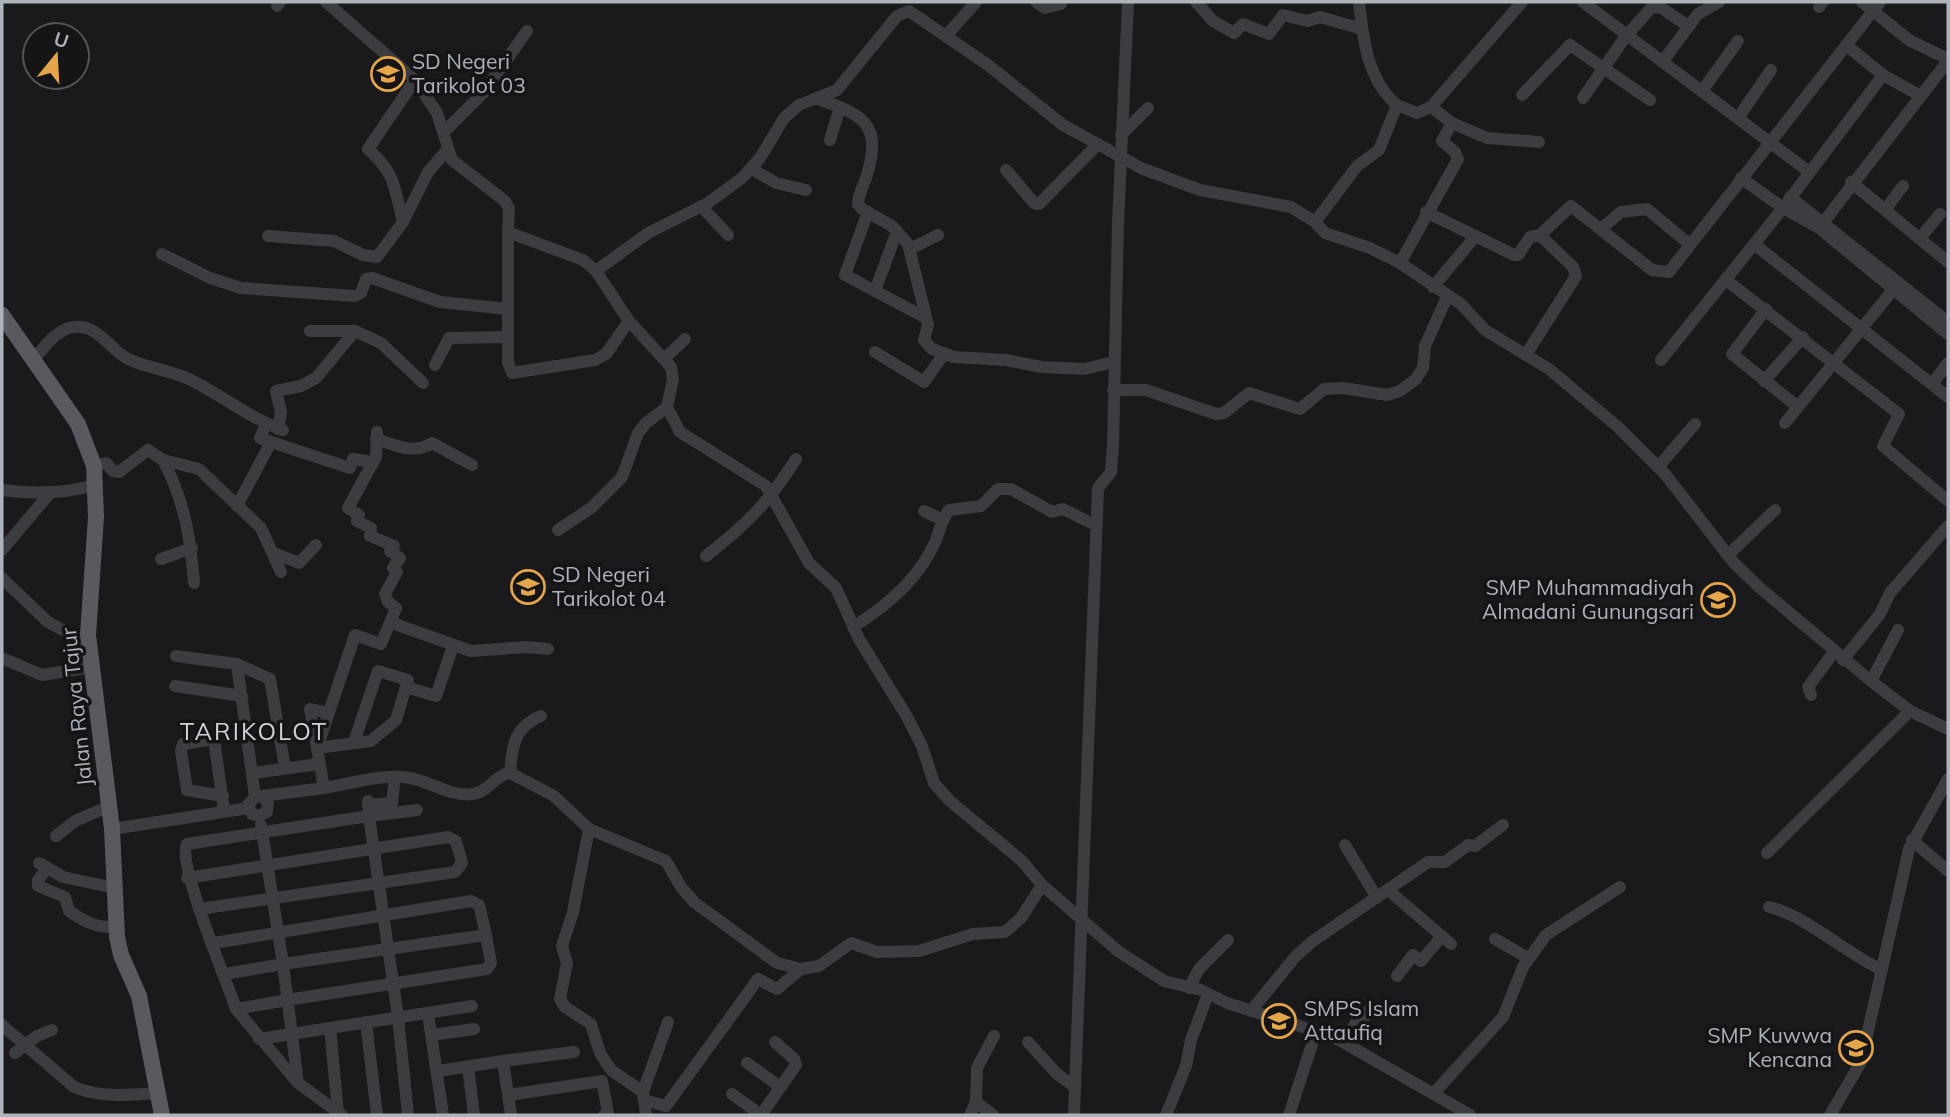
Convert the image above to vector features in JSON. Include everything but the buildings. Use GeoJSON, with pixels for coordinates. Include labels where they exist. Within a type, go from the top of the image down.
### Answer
{"type":"FeatureCollection","features":[{"type":"Feature","properties":{"kind":"main road","name":"Jalan Raya Tajur"},"geometry":{"type":"LineString","coordinates":[[3,321],[78,424],[94,466],[89,645],[110,806],[116,927],[121,955],[139,996],[162,1115]]}},
{"type":"Feature","properties":{"kind":"street"},"geometry":{"type":"LineString","coordinates":[[326,2],[415,80],[444,131],[452,160],[505,201],[509,209],[508,337],[509,367],[512,373],[595,360],[606,354],[629,321]]}},
{"type":"Feature","properties":{"kind":"street"},"geometry":{"type":"LineString","coordinates":[[946,36],[976,2]]}},
{"type":"Feature","properties":{"kind":"street"},"geometry":{"type":"LineString","coordinates":[[1036,2],[1045,8],[1061,4]]}},
{"type":"Feature","properties":{"kind":"street"},"geometry":{"type":"LineString","coordinates":[[1074,1115],[1098,488],[1111,472],[1120,157],[1128,2]]}},
{"type":"Feature","properties":{"kind":"street"},"geometry":{"type":"LineString","coordinates":[[1196,2],[1213,21],[1234,33],[1243,24],[1269,34],[1283,15],[1307,21],[1320,17],[1362,29]]}},
{"type":"Feature","properties":{"kind":"street"},"geometry":{"type":"LineString","coordinates":[[1359,2],[1362,29],[1383,93],[1396,104],[1417,113],[1431,107],[1522,2]]}},
{"type":"Feature","properties":{"kind":"street"},"geometry":{"type":"LineString","coordinates":[[1584,2],[1808,171]]}},
{"type":"Feature","properties":{"kind":"street"},"geometry":{"type":"LineString","coordinates":[[1662,61],[1698,14],[1719,2]]}},
{"type":"Feature","properties":{"kind":"street"},"geometry":{"type":"LineString","coordinates":[[1821,225],[1851,182],[1948,60],[1909,40],[1876,6],[1862,2]]}},
{"type":"Feature","properties":{"kind":"street"},"geometry":{"type":"LineString","coordinates":[[1583,98],[1626,36],[1654,6],[1688,26]]}},
{"type":"Feature","properties":{"kind":"street"},"geometry":{"type":"LineString","coordinates":[[1426,212],[1474,238],[1518,255],[1531,237],[1540,235],[1571,206],[1658,272],[1669,272],[1688,243],[1876,6]]}},
{"type":"Feature","properties":{"kind":"street"},"geometry":{"type":"LineString","coordinates":[[596,271],[648,233],[701,206],[752,169],[784,118],[799,105],[837,90],[901,13],[912,13],[988,65],[1063,125],[1120,157],[1178,183],[1223,196],[1291,207],[1334,237],[1370,248],[1400,263],[1468,310],[1485,330],[1527,352],[1618,427],[1658,467],[1728,555],[1760,588],[1839,656],[1910,711],[1948,729]]}},
{"type":"Feature","properties":{"kind":"street"},"geometry":{"type":"LineString","coordinates":[[444,131],[483,93],[527,31]]}},
{"type":"Feature","properties":{"kind":"street"},"geometry":{"type":"LineString","coordinates":[[1702,91],[1738,41]]}},
{"type":"Feature","properties":{"kind":"street"},"geometry":{"type":"LineString","coordinates":[[1846,45],[1883,75],[1919,95]]}},
{"type":"Feature","properties":{"kind":"street"},"geometry":{"type":"LineString","coordinates":[[1522,95],[1567,46],[1578,48],[1650,100]]}},
{"type":"Feature","properties":{"kind":"street"},"geometry":{"type":"LineString","coordinates":[[1738,118],[1771,70]]}},
{"type":"Feature","properties":{"kind":"street"},"geometry":{"type":"LineString","coordinates":[[1661,360],[1786,203],[1883,75]]}},
{"type":"Feature","properties":{"kind":"street"},"geometry":{"type":"LineString","coordinates":[[403,222],[390,172],[368,149],[415,80]]}},
{"type":"Feature","properties":{"kind":"street"},"geometry":{"type":"LineString","coordinates":[[818,99],[865,121],[871,137],[866,178],[858,201],[868,212],[897,230],[910,249],[928,327],[924,340],[944,354],[1078,370],[1114,362]]}},
{"type":"Feature","properties":{"kind":"street"},"geometry":{"type":"LineString","coordinates":[[1315,222],[1357,166],[1379,150],[1396,104]]}},
{"type":"Feature","properties":{"kind":"street"},"geometry":{"type":"LineString","coordinates":[[830,140],[840,107]]}},
{"type":"Feature","properties":{"kind":"street"},"geometry":{"type":"LineString","coordinates":[[1431,107],[1452,123],[1487,138],[1539,142]]}},
{"type":"Feature","properties":{"kind":"street"},"geometry":{"type":"LineString","coordinates":[[1121,135],[1149,108]]}},
{"type":"Feature","properties":{"kind":"street"},"geometry":{"type":"LineString","coordinates":[[1400,263],[1426,212],[1458,159],[1455,152],[1442,141],[1452,123]]}},
{"type":"Feature","properties":{"kind":"street"},"geometry":{"type":"LineString","coordinates":[[1006,170],[1039,204],[1098,144]]}},
{"type":"Feature","properties":{"kind":"street"},"geometry":{"type":"LineString","coordinates":[[162,254],[220,283],[249,289],[355,296],[360,293],[369,278],[373,258],[380,254],[403,222],[428,172],[448,149]]}},
{"type":"Feature","properties":{"kind":"street"},"geometry":{"type":"LineString","coordinates":[[752,169],[776,183],[806,190]]}},
{"type":"Feature","properties":{"kind":"street"},"geometry":{"type":"LineString","coordinates":[[1741,178],[1821,225],[1948,334]]}},
{"type":"Feature","properties":{"kind":"street"},"geometry":{"type":"LineString","coordinates":[[1851,182],[1948,262]]}},
{"type":"Feature","properties":{"kind":"street"},"geometry":{"type":"LineString","coordinates":[[1885,210],[1903,186]]}},
{"type":"Feature","properties":{"kind":"street"},"geometry":{"type":"LineString","coordinates":[[701,206],[728,235]]}},
{"type":"Feature","properties":{"kind":"street"},"geometry":{"type":"LineString","coordinates":[[1601,229],[1621,212],[1647,209],[1688,243]]}},
{"type":"Feature","properties":{"kind":"street"},"geometry":{"type":"LineString","coordinates":[[868,212],[844,271],[847,277],[926,318]]}},
{"type":"Feature","properties":{"kind":"street"},"geometry":{"type":"LineString","coordinates":[[1920,238],[1940,214]]}},
{"type":"Feature","properties":{"kind":"street"},"geometry":{"type":"LineString","coordinates":[[876,291],[897,230]]}},
{"type":"Feature","properties":{"kind":"street"},"geometry":{"type":"LineString","coordinates":[[509,232],[583,260],[596,271],[629,321],[665,358],[673,379],[667,407],[680,432],[756,479],[773,497],[809,563],[836,588],[853,627],[922,746],[934,783],[950,800],[1022,861],[1042,885],[1082,921],[1164,981],[1345,1043],[1470,1115]]}},
{"type":"Feature","properties":{"kind":"street"},"geometry":{"type":"LineString","coordinates":[[910,249],[938,235]]}},
{"type":"Feature","properties":{"kind":"street"},"geometry":{"type":"LineString","coordinates":[[1527,352],[1576,276],[1573,267],[1540,235]]}},
{"type":"Feature","properties":{"kind":"street"},"geometry":{"type":"LineString","coordinates":[[268,236],[334,241],[373,258]]}},
{"type":"Feature","properties":{"kind":"street"},"geometry":{"type":"LineString","coordinates":[[1433,287],[1474,238]]}},
{"type":"Feature","properties":{"kind":"street"},"geometry":{"type":"LineString","coordinates":[[1754,244],[1948,397]]}},
{"type":"Feature","properties":{"kind":"street"},"geometry":{"type":"LineString","coordinates":[[369,278],[440,302],[508,309]]}},
{"type":"Feature","properties":{"kind":"street"},"geometry":{"type":"LineString","coordinates":[[1726,280],[1899,414],[1883,446],[1948,501]]}},
{"type":"Feature","properties":{"kind":"street"},"geometry":{"type":"LineString","coordinates":[[1895,286],[1948,322]]}},
{"type":"Feature","properties":{"kind":"street"},"geometry":{"type":"LineString","coordinates":[[1785,423],[1895,286]]}},
{"type":"Feature","properties":{"kind":"street"},"geometry":{"type":"LineString","coordinates":[[1113,390],[1146,390],[1216,414],[1224,412],[1249,393],[1300,409],[1324,389],[1343,388],[1387,394],[1400,391],[1420,373],[1425,346],[1447,297]]}},
{"type":"Feature","properties":{"kind":"street"},"geometry":{"type":"LineString","coordinates":[[1766,309],[1731,354],[1798,407]]}},
{"type":"Feature","properties":{"kind":"street"},"geometry":{"type":"LineString","coordinates":[[33,360],[61,330],[85,328],[107,341],[124,357],[185,378],[276,428]]}},
{"type":"Feature","properties":{"kind":"street"},"geometry":{"type":"LineString","coordinates":[[310,331],[355,331],[381,343],[423,383]]}},
{"type":"Feature","properties":{"kind":"street"},"geometry":{"type":"LineString","coordinates":[[355,331],[316,379],[301,386],[276,391],[281,412],[276,428],[260,438],[350,468],[353,459],[373,463]]}},
{"type":"Feature","properties":{"kind":"street"},"geometry":{"type":"LineString","coordinates":[[435,365],[449,338],[508,337]]}},
{"type":"Feature","properties":{"kind":"street"},"geometry":{"type":"LineString","coordinates":[[1764,381],[1803,337]]}},
{"type":"Feature","properties":{"kind":"street"},"geometry":{"type":"LineString","coordinates":[[665,358],[685,339]]}},
{"type":"Feature","properties":{"kind":"street"},"geometry":{"type":"LineString","coordinates":[[875,352],[924,382],[944,354]]}},
{"type":"Feature","properties":{"kind":"street"},"geometry":{"type":"LineString","coordinates":[[1932,384],[1948,363]]}},
{"type":"Feature","properties":{"kind":"street"},"geometry":{"type":"LineString","coordinates":[[558,530],[591,508],[622,477],[638,433],[646,423],[667,407]]}},
{"type":"Feature","properties":{"kind":"street"},"geometry":{"type":"LineString","coordinates":[[1658,467],[1695,424]]}},
{"type":"Feature","properties":{"kind":"street"},"geometry":{"type":"LineString","coordinates":[[317,748],[355,635],[382,644],[396,608],[388,602],[385,594],[397,572],[393,568],[400,558],[390,551],[394,546],[369,536],[371,528],[357,521],[359,515],[348,509],[373,463],[377,436],[409,449],[420,450],[432,443],[472,466]]}},
{"type":"Feature","properties":{"kind":"street"},"geometry":{"type":"LineString","coordinates":[[237,506],[271,442]]}},
{"type":"Feature","properties":{"kind":"street"},"geometry":{"type":"LineString","coordinates":[[94,466],[106,463],[113,471],[119,472],[146,450],[163,460],[195,465],[261,528],[281,572]]}},
{"type":"Feature","properties":{"kind":"street"},"geometry":{"type":"LineString","coordinates":[[706,556],[740,530],[773,497],[796,459]]}},
{"type":"Feature","properties":{"kind":"street"},"geometry":{"type":"LineString","coordinates":[[163,460],[178,499],[187,513],[194,583]]}},
{"type":"Feature","properties":{"kind":"street"},"geometry":{"type":"LineString","coordinates":[[2,490],[75,491],[95,485]]}},
{"type":"Feature","properties":{"kind":"street"},"geometry":{"type":"LineString","coordinates":[[853,627],[887,604],[907,583],[936,540],[949,510],[981,506],[998,489],[1010,489],[1049,511],[1063,509],[1097,526]]}},
{"type":"Feature","properties":{"kind":"street"},"geometry":{"type":"LineString","coordinates":[[2,550],[50,492]]}},
{"type":"Feature","properties":{"kind":"street"},"geometry":{"type":"LineString","coordinates":[[1728,555],[1775,510]]}},
{"type":"Feature","properties":{"kind":"street"},"geometry":{"type":"LineString","coordinates":[[924,511],[943,520]]}},
{"type":"Feature","properties":{"kind":"street"},"geometry":{"type":"LineString","coordinates":[[1811,695],[1808,687],[1874,622],[1890,593],[1948,526]]}},
{"type":"Feature","properties":{"kind":"street"},"geometry":{"type":"LineString","coordinates":[[274,553],[299,563],[305,552],[316,545]]}},
{"type":"Feature","properties":{"kind":"street"},"geometry":{"type":"LineString","coordinates":[[161,559],[191,548]]}},
{"type":"Feature","properties":{"kind":"street"},"geometry":{"type":"LineString","coordinates":[[2,578],[48,622],[89,645]]}},
{"type":"Feature","properties":{"kind":"street"},"geometry":{"type":"LineString","coordinates":[[392,623],[453,646],[482,652],[526,647],[548,649]]}},
{"type":"Feature","properties":{"kind":"street"},"geometry":{"type":"LineString","coordinates":[[1871,681],[1898,630]]}},
{"type":"Feature","properties":{"kind":"street"},"geometry":{"type":"LineString","coordinates":[[406,687],[436,696],[453,646]]}},
{"type":"Feature","properties":{"kind":"street"},"geometry":{"type":"LineString","coordinates":[[176,656],[237,664],[273,683],[285,768]]}},
{"type":"Feature","properties":{"kind":"street"},"geometry":{"type":"LineString","coordinates":[[2,658],[42,675],[91,667]]}},
{"type":"Feature","properties":{"kind":"street"},"geometry":{"type":"LineString","coordinates":[[237,664],[261,832],[279,932],[298,1083]]}},
{"type":"Feature","properties":{"kind":"street"},"geometry":{"type":"LineString","coordinates":[[317,748],[371,741],[397,720],[408,680],[378,671],[354,742]]}},
{"type":"Feature","properties":{"kind":"street"},"geometry":{"type":"LineString","coordinates":[[175,686],[242,696]]}},
{"type":"Feature","properties":{"kind":"street"},"geometry":{"type":"LineString","coordinates":[[324,788],[310,709],[329,713]]}},
{"type":"Feature","properties":{"kind":"street"},"geometry":{"type":"LineString","coordinates":[[1767,853],[1910,711]]}},
{"type":"Feature","properties":{"kind":"street"},"geometry":{"type":"LineString","coordinates":[[510,773],[511,752],[519,731],[541,716]]}},
{"type":"Feature","properties":{"kind":"street"},"geometry":{"type":"LineString","coordinates":[[223,796],[191,793],[187,790],[181,751],[183,744],[214,739],[223,796],[224,810]]}},
{"type":"Feature","properties":{"kind":"street"},"geometry":{"type":"LineString","coordinates":[[253,773],[319,764]]}},
{"type":"Feature","properties":{"kind":"street"},"geometry":{"type":"LineString","coordinates":[[112,829],[257,805],[324,788],[408,778],[455,794],[472,794],[482,792],[504,773],[510,773],[554,796],[589,829],[666,861],[681,887],[699,906],[760,954],[777,963],[801,969],[819,965],[851,943],[888,953],[919,951],[973,934],[1005,932],[1021,918],[1042,885]]}},
{"type":"Feature","properties":{"kind":"street"},"geometry":{"type":"LineString","coordinates":[[1830,1115],[1861,1062],[1880,969],[1912,840],[1948,779]]}},
{"type":"Feature","properties":{"kind":"street"},"geometry":{"type":"LineString","coordinates":[[340,1114],[298,1083],[236,1009],[214,943],[187,878],[183,854],[187,844],[261,832],[392,803],[394,785]]}},
{"type":"Feature","properties":{"kind":"street"},"geometry":{"type":"LineString","coordinates":[[56,836],[75,821],[110,806]]}},
{"type":"Feature","properties":{"kind":"street"},"geometry":{"type":"LineString","coordinates":[[368,807],[417,810]]}},
{"type":"Feature","properties":{"kind":"street"},"geometry":{"type":"LineString","coordinates":[[368,807],[398,1017],[408,1115]]}},
{"type":"Feature","properties":{"kind":"street"},"geometry":{"type":"LineString","coordinates":[[1251,1011],[1306,947],[1428,862],[1445,862],[1468,845],[1475,846],[1503,825]]}},
{"type":"Feature","properties":{"kind":"street"},"geometry":{"type":"LineString","coordinates":[[589,829],[573,912],[562,946],[567,963],[560,999],[565,1007],[591,1024],[600,1053],[611,1070],[645,1097],[666,1106],[758,979],[777,989],[801,969]]}},
{"type":"Feature","properties":{"kind":"street"},"geometry":{"type":"LineString","coordinates":[[187,878],[448,837],[456,841],[462,863],[455,872],[200,909]]}},
{"type":"Feature","properties":{"kind":"street"},"geometry":{"type":"LineString","coordinates":[[1912,840],[1948,871]]}},
{"type":"Feature","properties":{"kind":"street"},"geometry":{"type":"LineString","coordinates":[[1345,845],[1382,894],[1446,940],[1421,961],[1413,955],[1397,976]]}},
{"type":"Feature","properties":{"kind":"street"},"geometry":{"type":"LineString","coordinates":[[115,888],[63,877],[43,866],[38,880],[38,886],[65,897],[69,911],[85,921],[98,928],[116,927]]}},
{"type":"Feature","properties":{"kind":"street"},"geometry":{"type":"LineString","coordinates":[[1434,1093],[1503,1017],[1528,958],[1555,926],[1620,887]]}},
{"type":"Feature","properties":{"kind":"street"},"geometry":{"type":"LineString","coordinates":[[214,943],[476,901],[486,934],[490,968],[236,1009]]}},
{"type":"Feature","properties":{"kind":"street"},"geometry":{"type":"LineString","coordinates":[[1769,907],[1793,915],[1857,958],[1880,969]]}},
{"type":"Feature","properties":{"kind":"street"},"geometry":{"type":"LineString","coordinates":[[225,974],[486,934]]}},
{"type":"Feature","properties":{"kind":"street"},"geometry":{"type":"LineString","coordinates":[[1495,939],[1528,958]]}},
{"type":"Feature","properties":{"kind":"street"},"geometry":{"type":"LineString","coordinates":[[1189,988],[1199,969],[1228,940]]}},
{"type":"Feature","properties":{"kind":"street"},"geometry":{"type":"LineString","coordinates":[[1166,1115],[1186,1066],[1191,1040],[1208,994]]}},
{"type":"Feature","properties":{"kind":"street"},"geometry":{"type":"LineString","coordinates":[[259,1039],[472,1006]]}},
{"type":"Feature","properties":{"kind":"street"},"geometry":{"type":"LineString","coordinates":[[1345,1043],[1355,1024],[1359,1026],[1370,1009]]}},
{"type":"Feature","properties":{"kind":"street"},"geometry":{"type":"LineString","coordinates":[[428,1014],[443,1115]]}},
{"type":"Feature","properties":{"kind":"street"},"geometry":{"type":"LineString","coordinates":[[366,1022],[377,1115]]}},
{"type":"Feature","properties":{"kind":"street"},"geometry":{"type":"LineString","coordinates":[[646,1115],[645,1097],[668,1022]]}},
{"type":"Feature","properties":{"kind":"street"},"geometry":{"type":"LineString","coordinates":[[2,1025],[26,1043],[63,1079],[88,1093],[117,1096],[156,1093]]}},
{"type":"Feature","properties":{"kind":"street"},"geometry":{"type":"LineString","coordinates":[[330,1028],[340,1114]]}},
{"type":"Feature","properties":{"kind":"street"},"geometry":{"type":"LineString","coordinates":[[432,1035],[474,1029]]}},
{"type":"Feature","properties":{"kind":"street"},"geometry":{"type":"LineString","coordinates":[[15,1053],[26,1043],[52,1030]]}},
{"type":"Feature","properties":{"kind":"street"},"geometry":{"type":"LineString","coordinates":[[1289,1115],[1316,1032]]}},
{"type":"Feature","properties":{"kind":"street"},"geometry":{"type":"LineString","coordinates":[[970,1115],[976,1102],[977,1068],[994,1037]]}},
{"type":"Feature","properties":{"kind":"street"},"geometry":{"type":"LineString","coordinates":[[732,1094],[761,1115],[796,1065],[794,1059],[775,1042]]}},
{"type":"Feature","properties":{"kind":"street"},"geometry":{"type":"LineString","coordinates":[[1028,1042],[1057,1074],[1075,1087]]}},
{"type":"Feature","properties":{"kind":"street"},"geometry":{"type":"LineString","coordinates":[[438,1071],[574,1052]]}},
{"type":"Feature","properties":{"kind":"street"},"geometry":{"type":"LineString","coordinates":[[503,1061],[511,1115]]}},
{"type":"Feature","properties":{"kind":"street"},"geometry":{"type":"LineString","coordinates":[[747,1063],[779,1086]]}},
{"type":"Feature","properties":{"kind":"street"},"geometry":{"type":"LineString","coordinates":[[468,1066],[474,1115]]}},
{"type":"Feature","properties":{"kind":"street"},"geometry":{"type":"LineString","coordinates":[[509,1095],[602,1081],[608,1113],[604,1115]]}},
{"type":"Feature","properties":{"kind":"street"},"geometry":{"type":"LineString","coordinates":[[976,1102],[993,1115]]}},
{"type":"Feature","properties":{"kind":"place","name":"SD Negeri Tarikolot 03"},"geometry":{"type":"Point","coordinates":[388,74]}},
{"type":"Feature","properties":{"kind":"place","name":"SD Negeri Tarikolot 04"},"geometry":{"type":"Point","coordinates":[528,587]}},
{"type":"Feature","properties":{"kind":"place","name":"SMP Muhammadiyah Almadani Gunungsari"},"geometry":{"type":"Point","coordinates":[1718,600]}},
{"type":"Feature","properties":{"kind":"place","name":"SMPS Islam Attaufiq"},"geometry":{"type":"Point","coordinates":[1279,1021]}},
{"type":"Feature","properties":{"kind":"place","name":"SMP Kuwwa Kencana"},"geometry":{"type":"Point","coordinates":[1856,1048]}},
{"type":"Feature","properties":{"kind":"district","name":"TARIKOLOT"},"geometry":{"type":"Point","coordinates":[254,732]}}]}
